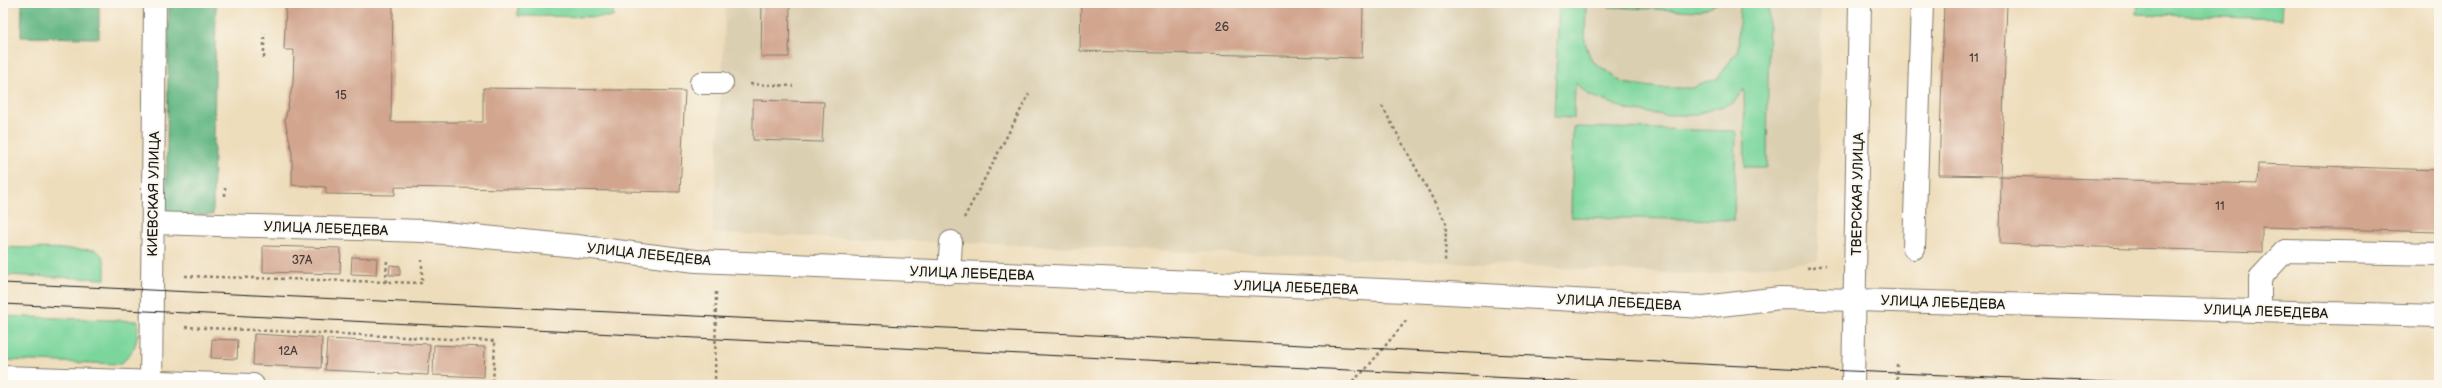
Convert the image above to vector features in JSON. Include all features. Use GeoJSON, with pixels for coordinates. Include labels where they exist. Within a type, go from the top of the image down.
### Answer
{"type":"FeatureCollection","features":[{"type":"Feature","properties":{"kind":"street","name":"КИЕВСКАЯ УЛИЦА"},"geometry":{"type":"LineString","coordinates":[[151,383],[155,3]]}},
{"type":"Feature","properties":{"kind":"street","name":"ТВЕРСКАЯ УЛИЦА"},"geometry":{"type":"LineString","coordinates":[[1853,385],[1860,3]]}},
{"type":"Feature","properties":{"kind":"street"},"geometry":{"type":"LineString","coordinates":[[1914,248],[1922,3]]}},
{"type":"Feature","properties":{"kind":"street","name":"УЛИЦА ЛЕБЕДЕВА"},"geometry":{"type":"LineString","coordinates":[[153,223],[424,231],[576,246],[696,261],[1429,292],[1704,307],[1780,298],[2439,316]]}},
{"type":"Feature","properties":{"kind":"street"},"geometry":{"type":"LineString","coordinates":[[949,272],[951,242]]}},
{"type":"Feature","properties":{"kind":"street"},"geometry":{"type":"LineString","coordinates":[[2260,311],[2260,278],[2285,251],[2439,254]]}},
{"type":"Feature","properties":{"kind":"street"},"geometry":{"type":"LineString","coordinates":[[3,377],[151,383],[253,385]]}},
{"type":"Feature","properties":{"kind":"path"},"geometry":{"type":"LineString","coordinates":[[264,33],[264,58]]}},
{"type":"Feature","properties":{"kind":"path"},"geometry":{"type":"LineString","coordinates":[[711,83],[793,86]]}},
{"type":"Feature","properties":{"kind":"path"},"geometry":{"type":"LineString","coordinates":[[951,242],[1029,94]]}},
{"type":"Feature","properties":{"kind":"path"},"geometry":{"type":"LineString","coordinates":[[1382,106],[1446,223],[1445,262]]}},
{"type":"Feature","properties":{"kind":"path"},"geometry":{"type":"LineString","coordinates":[[715,385],[717,262]]}},
{"type":"Feature","properties":{"kind":"path"},"geometry":{"type":"LineString","coordinates":[[185,276],[422,283]]}},
{"type":"Feature","properties":{"kind":"path"},"geometry":{"type":"LineString","coordinates":[[1348,385],[1365,370],[1429,292]]}},
{"type":"Feature","properties":{"kind":"path"},"geometry":{"type":"LineString","coordinates":[[185,327],[495,342],[493,385]]}},
{"type":"Feature","properties":{"kind":"path"},"geometry":{"type":"LineString","coordinates":[[1897,362],[1897,385]]}},
{"type":"Feature","properties":{"kind":"shaded area"},"geometry":{"type":"Polygon","coordinates":[[[726,3],[1821,3],[1818,259],[1706,275],[1445,262],[713,233],[726,3]]]}},
{"type":"Feature","properties":{"kind":"green space"},"geometry":{"type":"Polygon","coordinates":[[[22,3],[99,3],[99,38],[21,37],[22,3]]]}},
{"type":"Feature","properties":{"kind":"green space"},"geometry":{"type":"Polygon","coordinates":[[[169,3],[216,3],[213,215],[166,214],[169,3]]]}},
{"type":"Feature","properties":{"kind":"green space"},"geometry":{"type":"Polygon","coordinates":[[[518,3],[613,3],[613,17],[518,16],[518,3]]]}},
{"type":"Feature","properties":{"kind":"green space"},"geometry":{"type":"Polygon","coordinates":[[[1559,3],[1586,3],[1585,42],[1591,60],[1623,83],[1660,88],[1692,88],[1718,78],[1738,50],[1740,3],[1769,3],[1767,167],[1745,167],[1744,89],[1733,103],[1693,115],[1663,115],[1629,110],[1589,95],[1575,83],[1574,118],[1554,117],[1559,3]]]}},
{"type":"Feature","properties":{"kind":"green space"},"geometry":{"type":"Polygon","coordinates":[[[1604,3],[1719,3],[1699,11],[1609,7],[1604,3]]]}},
{"type":"Feature","properties":{"kind":"green space"},"geometry":{"type":"Polygon","coordinates":[[[2138,3],[2283,3],[2282,19],[2137,14],[2138,3]]]}},
{"type":"Feature","properties":{"kind":"green space"},"geometry":{"type":"Polygon","coordinates":[[[1573,127],[1736,131],[1734,220],[1571,217],[1573,127]]]}},
{"type":"Feature","properties":{"kind":"green space"},"geometry":{"type":"Polygon","coordinates":[[[3,247],[95,250],[102,255],[105,266],[105,279],[3,275],[3,247]]]}},
{"type":"Feature","properties":{"kind":"green space"},"geometry":{"type":"Polygon","coordinates":[[[3,316],[138,321],[137,335],[133,349],[121,364],[3,360],[3,316]]]}},
{"type":"Feature","properties":{"kind":"building"},"geometry":{"type":"Polygon","coordinates":[[[295,3],[393,3],[391,122],[483,122],[483,88],[685,91],[680,192],[395,187],[395,195],[326,194],[326,187],[292,185],[292,152],[285,120],[293,83],[294,50],[284,50],[286,4],[295,5],[295,3]]]}},
{"type":"Feature","properties":{"kind":"building"},"geometry":{"type":"Polygon","coordinates":[[[762,3],[790,3],[789,57],[761,57],[762,3]]]}},
{"type":"Feature","properties":{"kind":"building"},"geometry":{"type":"Polygon","coordinates":[[[1081,3],[1363,3],[1362,58],[1080,51],[1081,3]]]}},
{"type":"Feature","properties":{"kind":"building"},"geometry":{"type":"Polygon","coordinates":[[[1944,3],[2007,3],[2001,176],[1939,175],[1944,3]]]}},
{"type":"Feature","properties":{"kind":"building"},"geometry":{"type":"Polygon","coordinates":[[[753,100],[824,102],[822,142],[753,140],[753,100]]]}},
{"type":"Feature","properties":{"kind":"building"},"geometry":{"type":"Polygon","coordinates":[[[2258,164],[2439,170],[2439,232],[2262,227],[2262,252],[2000,244],[2001,176],[2257,184],[2258,164]]]}},
{"type":"Feature","properties":{"kind":"building"},"geometry":{"type":"Polygon","coordinates":[[[263,246],[341,248],[340,274],[263,272],[263,246]]]}},
{"type":"Feature","properties":{"kind":"building"},"geometry":{"type":"Polygon","coordinates":[[[352,257],[377,258],[376,275],[351,274],[352,257]]]}},
{"type":"Feature","properties":{"kind":"building"},"geometry":{"type":"Polygon","coordinates":[[[390,265],[400,266],[400,275],[389,275],[390,265]]]}},
{"type":"Feature","properties":{"kind":"building"},"geometry":{"type":"Polygon","coordinates":[[[254,334],[322,338],[321,368],[253,365],[254,334]]]}},
{"type":"Feature","properties":{"kind":"building"},"geometry":{"type":"Polygon","coordinates":[[[212,339],[238,340],[237,359],[211,358],[212,339]]]}},
{"type":"Feature","properties":{"kind":"building"},"geometry":{"type":"Polygon","coordinates":[[[327,339],[430,344],[428,375],[325,370],[327,339]]]}},
{"type":"Feature","properties":{"kind":"building"},"geometry":{"type":"Polygon","coordinates":[[[434,345],[485,347],[484,377],[433,375],[434,345]]]}},
{"type":"Feature","properties":{"kind":"tram line"},"geometry":{"type":"LineString","coordinates":[[3,283],[1827,370],[2179,385]]}},
{"type":"Feature","properties":{"kind":"tram line"},"geometry":{"type":"LineString","coordinates":[[3,304],[1654,385]]}}]}
